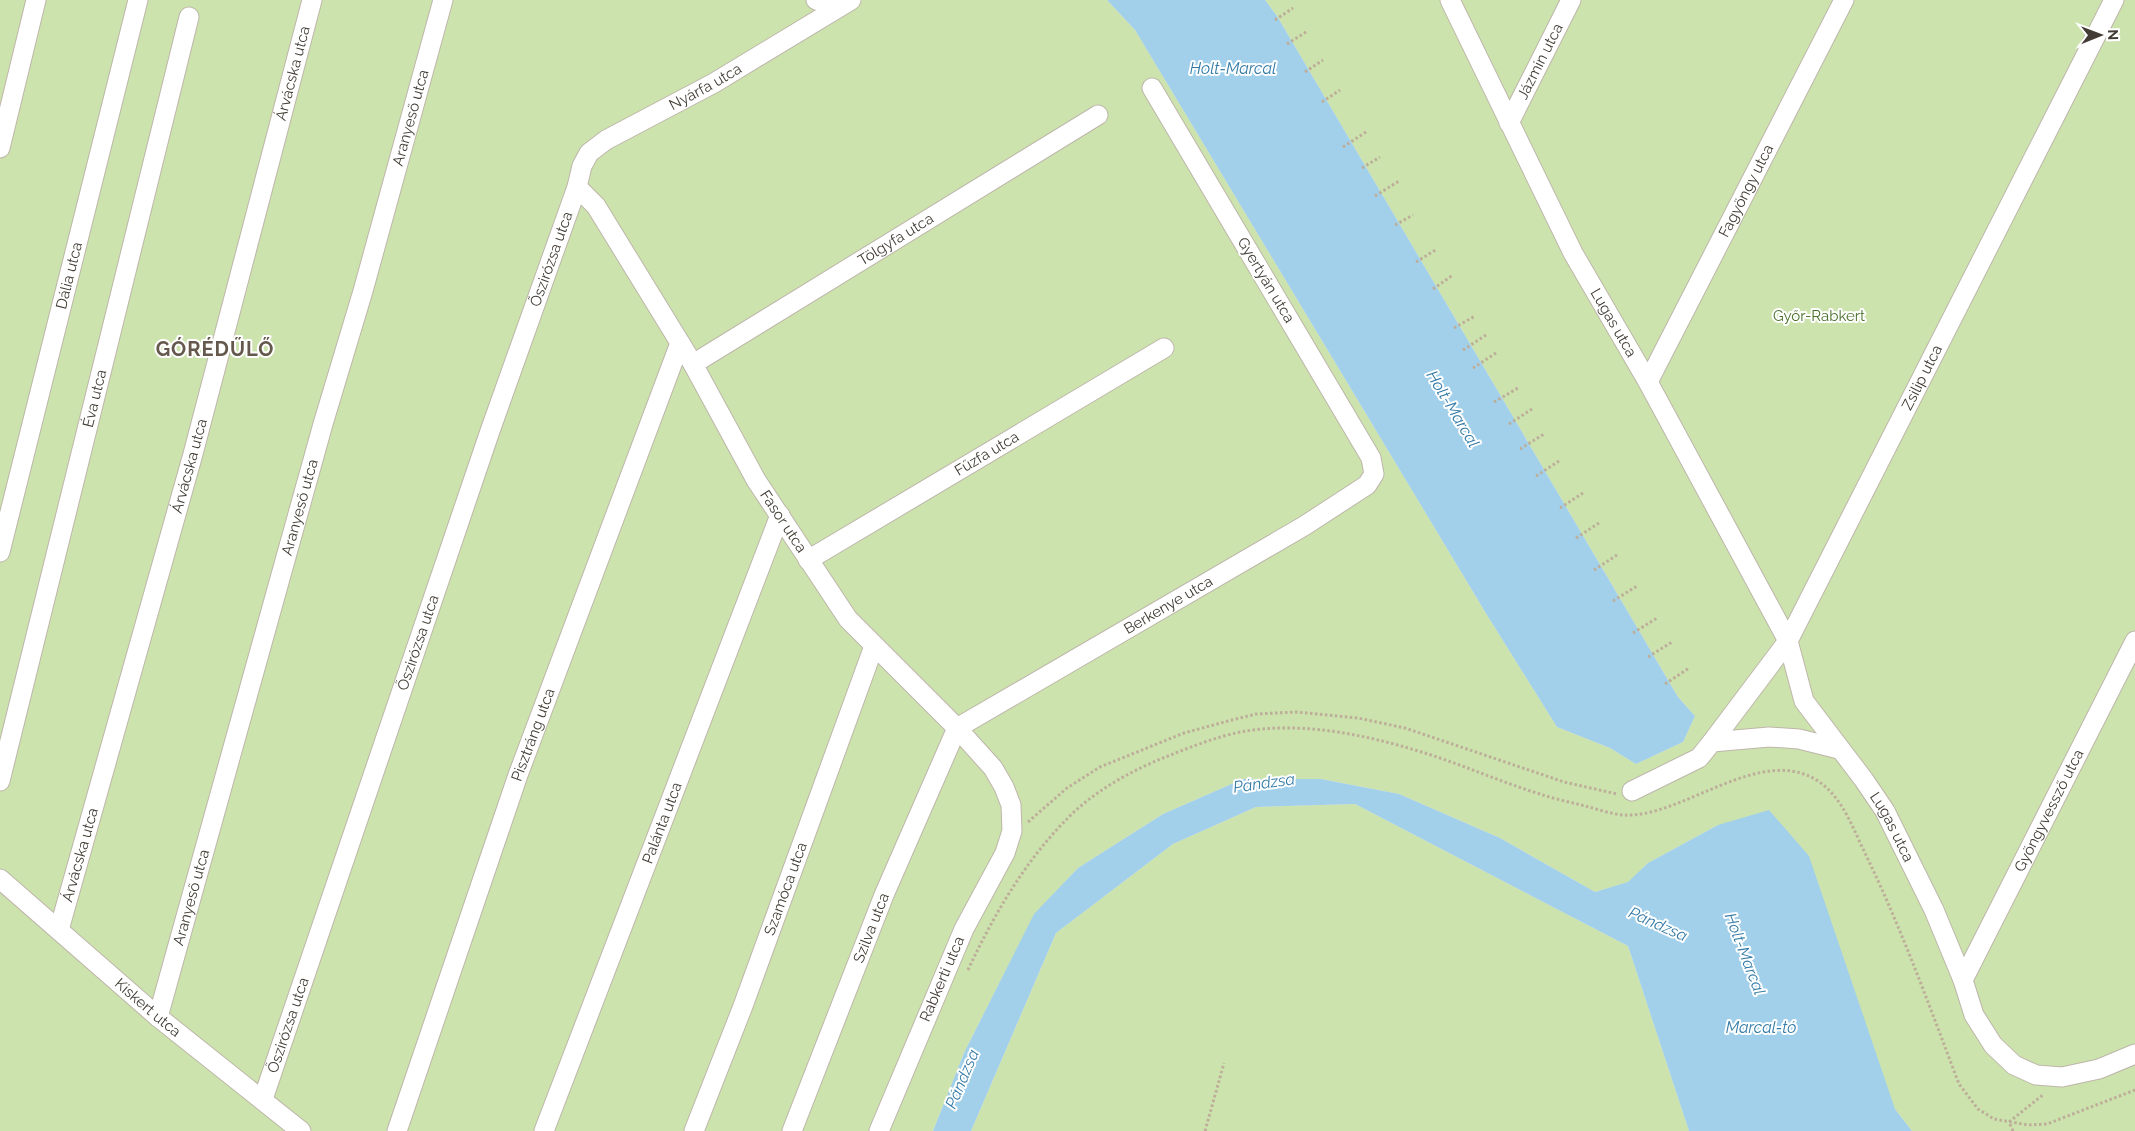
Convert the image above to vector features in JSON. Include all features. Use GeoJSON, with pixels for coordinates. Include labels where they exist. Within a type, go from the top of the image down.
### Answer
{"type":"FeatureCollection","features":[{"type":"Feature","properties":{"kind":"street"},"geometry":{"type":"LineString","coordinates":[[0,148],[36,0]]}},
{"type":"Feature","properties":{"kind":"street","name":"Dália utca"},"geometry":{"type":"LineString","coordinates":[[0,552],[138,0]]}},
{"type":"Feature","properties":{"kind":"street","name":"Árvácska utca"},"geometry":{"type":"LineString","coordinates":[[59,930],[193,454],[312,0]]}},
{"type":"Feature","properties":{"kind":"street","name":"Aranyeső utca"},"geometry":{"type":"LineString","coordinates":[[158,1017],[443,0]]}},
{"type":"Feature","properties":{"kind":"street"},"geometry":{"type":"LineString","coordinates":[[816,0],[844,3]]}},
{"type":"Feature","properties":{"kind":"street","name":"Lugas utca"},"geometry":{"type":"LineString","coordinates":[[1450,0],[1572,253],[1648,382],[1788,642],[1804,701],[1864,780],[1884,811],[1934,910],[1963,980],[1974,1015],[1993,1045],[2014,1064],[2036,1075],[2062,1077],[2099,1068],[2135,1054]]}},
{"type":"Feature","properties":{"kind":"street","name":"Jázmin utca"},"geometry":{"type":"LineString","coordinates":[[1509,123],[1571,0]]}},
{"type":"Feature","properties":{"kind":"street","name":"Fagyöngy utca"},"geometry":{"type":"LineString","coordinates":[[1648,382],[1844,0]]}},
{"type":"Feature","properties":{"kind":"street","name":"Zsilip utca"},"geometry":{"type":"LineString","coordinates":[[1712,742],[1788,642],[2114,0]]}},
{"type":"Feature","properties":{"kind":"street","name":"Nyárfa utca"},"geometry":{"type":"LineString","coordinates":[[577,187],[582,166],[589,153],[606,140],[714,83],[844,3]]}},
{"type":"Feature","properties":{"kind":"street","name":"Éva utca"},"geometry":{"type":"LineString","coordinates":[[0,781],[190,17]]}},
{"type":"Feature","properties":{"kind":"street","name":"Gyertyán utca"},"geometry":{"type":"LineString","coordinates":[[1152,88],[1371,458],[1374,474]]}},
{"type":"Feature","properties":{"kind":"street","name":"Tölgyfa utca"},"geometry":{"type":"LineString","coordinates":[[693,364],[1098,115]]}},
{"type":"Feature","properties":{"kind":"street","name":"Fasor utca"},"geometry":{"type":"LineString","coordinates":[[577,187],[596,206],[693,364],[756,480],[848,619],[957,728],[992,768],[1004,787],[1011,805],[1012,831]]}},
{"type":"Feature","properties":{"kind":"street","name":"Őszirózsa utca"},"geometry":{"type":"LineString","coordinates":[[263,1099],[490,431],[577,187]]}},
{"type":"Feature","properties":{"kind":"street","name":"Pisztráng utca"},"geometry":{"type":"LineString","coordinates":[[397,1131],[518,775],[680,342]]}},
{"type":"Feature","properties":{"kind":"street","name":"Fűzfa utca"},"geometry":{"type":"LineString","coordinates":[[808,560],[1164,348]]}},
{"type":"Feature","properties":{"kind":"street","name":"Berkenye utca"},"geometry":{"type":"LineString","coordinates":[[957,728],[1304,526],[1368,486],[1374,474]]}},
{"type":"Feature","properties":{"kind":"street","name":"Palánta utca"},"geometry":{"type":"LineString","coordinates":[[544,1131],[780,515]]}},
{"type":"Feature","properties":{"kind":"street","name":"Gyöngyvessző utca"},"geometry":{"type":"LineString","coordinates":[[1963,980],[2135,641]]}},
{"type":"Feature","properties":{"kind":"street","name":"Szamóca utca"},"geometry":{"type":"LineString","coordinates":[[694,1131],[743,1006],[874,646]]}},
{"type":"Feature","properties":{"kind":"street","name":"Szilva utca"},"geometry":{"type":"LineString","coordinates":[[792,1131],[884,895],[957,728]]}},
{"type":"Feature","properties":{"kind":"street"},"geometry":{"type":"LineString","coordinates":[[1632,791],[1700,758],[1712,742],[1769,737],[1800,739],[1839,749]]}},
{"type":"Feature","properties":{"kind":"street","name":"Rabkerti utca"},"geometry":{"type":"LineString","coordinates":[[879,1131],[964,929],[1005,853],[1012,831]]}},
{"type":"Feature","properties":{"kind":"street","name":"Kiskert utca"},"geometry":{"type":"LineString","coordinates":[[0,878],[158,1017],[301,1131]]}},
{"type":"Feature","properties":{"kind":"path"},"geometry":{"type":"LineString","coordinates":[[1275,20],[1293,8]]}},
{"type":"Feature","properties":{"kind":"path"},"geometry":{"type":"LineString","coordinates":[[1288,44],[1306,32]]}},
{"type":"Feature","properties":{"kind":"path"},"geometry":{"type":"LineString","coordinates":[[1305,72],[1323,60]]}},
{"type":"Feature","properties":{"kind":"path"},"geometry":{"type":"LineString","coordinates":[[1322,102],[1340,90]]}},
{"type":"Feature","properties":{"kind":"path"},"geometry":{"type":"LineString","coordinates":[[1343,147],[1366,132]]}},
{"type":"Feature","properties":{"kind":"path"},"geometry":{"type":"LineString","coordinates":[[1362,168],[1380,157]]}},
{"type":"Feature","properties":{"kind":"path"},"geometry":{"type":"LineString","coordinates":[[1375,196],[1399,181]]}},
{"type":"Feature","properties":{"kind":"path"},"geometry":{"type":"LineString","coordinates":[[1395,225],[1413,215]]}},
{"type":"Feature","properties":{"kind":"path"},"geometry":{"type":"LineString","coordinates":[[1416,262],[1437,249]]}},
{"type":"Feature","properties":{"kind":"path"},"geometry":{"type":"LineString","coordinates":[[1433,289],[1454,275]]}},
{"type":"Feature","properties":{"kind":"path"},"geometry":{"type":"LineString","coordinates":[[1454,328],[1475,316]]}},
{"type":"Feature","properties":{"kind":"path"},"geometry":{"type":"LineString","coordinates":[[1463,350],[1486,336]]}},
{"type":"Feature","properties":{"kind":"path"},"geometry":{"type":"LineString","coordinates":[[1473,368],[1496,353]]}},
{"type":"Feature","properties":{"kind":"path"},"geometry":{"type":"LineString","coordinates":[[1494,402],[1518,388]]}},
{"type":"Feature","properties":{"kind":"path"},"geometry":{"type":"LineString","coordinates":[[1509,424],[1532,409]]}},
{"type":"Feature","properties":{"kind":"path"},"geometry":{"type":"LineString","coordinates":[[1520,449],[1544,434]]}},
{"type":"Feature","properties":{"kind":"path"},"geometry":{"type":"LineString","coordinates":[[1536,476],[1559,461]]}},
{"type":"Feature","properties":{"kind":"path"},"geometry":{"type":"LineString","coordinates":[[1560,508],[1583,492]]}},
{"type":"Feature","properties":{"kind":"path"},"geometry":{"type":"LineString","coordinates":[[1576,538],[1599,523]]}},
{"type":"Feature","properties":{"kind":"path"},"geometry":{"type":"LineString","coordinates":[[1594,570],[1618,555]]}},
{"type":"Feature","properties":{"kind":"path"},"geometry":{"type":"LineString","coordinates":[[1614,601],[1637,586]]}},
{"type":"Feature","properties":{"kind":"path"},"geometry":{"type":"LineString","coordinates":[[1634,633],[1657,618]]}},
{"type":"Feature","properties":{"kind":"path"},"geometry":{"type":"LineString","coordinates":[[1648,657],[1672,642]]}},
{"type":"Feature","properties":{"kind":"path"},"geometry":{"type":"LineString","coordinates":[[1665,684],[1689,668]]}},
{"type":"Feature","properties":{"kind":"path"},"geometry":{"type":"LineString","coordinates":[[1012,831],[1031,820],[1067,788],[1100,767],[1184,733],[1256,714],[1296,712],[1358,718],[1405,728],[1564,782],[1614,795],[1632,791]]}},
{"type":"Feature","properties":{"kind":"path"},"geometry":{"type":"LineString","coordinates":[[965,975],[1003,903],[1026,867],[1050,837],[1075,811],[1096,794],[1130,773],[1184,750],[1245,731],[1285,728],[1329,731],[1384,742],[1434,756],[1540,794],[1623,815],[1654,812],[1709,789],[1765,772],[1786,769],[1803,772],[1818,781],[1833,793],[1843,808],[1885,895],[1959,1084],[1978,1109],[1994,1119],[2028,1125],[2047,1124],[2135,1090]]}},
{"type":"Feature","properties":{"kind":"path"},"geometry":{"type":"LineString","coordinates":[[1205,1131],[1224,1062]]}},
{"type":"Feature","properties":{"kind":"path"},"geometry":{"type":"LineString","coordinates":[[2009,1122],[2062,1077]]}},
{"type":"Feature","properties":{"kind":"path"},"geometry":{"type":"LineString","coordinates":[[2009,1122],[2013,1131]]}},
{"type":"Feature","properties":{"kind":"green space","name":"Győr-Rabkert"},"geometry":{"type":"Polygon","coordinates":[[[0,0],[1107,0],[1135,30],[1487,615],[1557,727],[1610,748],[1636,764],[1683,742],[1695,716],[1678,697],[1277,16],[1265,0],[2135,0],[2135,1131],[1912,1131],[1895,1109],[1718,825],[1648,863],[1629,882],[1595,892],[1500,838],[1399,794],[1321,779],[1243,779],[1163,814],[1078,868],[1034,915],[964,1053],[933,1131],[0,1131],[0,0]]]}},
{"type":"Feature","properties":{"kind":"green space"},"geometry":{"type":"Polygon","coordinates":[[[1355,804],[1628,946],[1689,1131],[971,1131],[1056,933],[1173,844],[1256,807],[1355,804]]]}},
{"type":"Feature","properties":{"kind":"water","name":"Holt-Marcal"},"geometry":{"type":"Polygon","coordinates":[[[1107,0],[1265,0],[1277,16],[1678,697],[1695,716],[1683,742],[1636,764],[1610,748],[1557,727],[1487,615],[1135,30],[1107,0]]]}},
{"type":"Feature","properties":{"kind":"water","name":"Marcal-tó"},"geometry":{"type":"Polygon","coordinates":[[[1243,779],[1321,779],[1399,794],[1500,838],[1595,892],[1628,882],[1648,863],[1718,825],[1769,810],[1809,856],[1895,1109],[1912,1131],[1689,1131],[1628,946],[1355,804],[1256,807],[1173,844],[1056,933],[971,1131],[933,1131],[964,1053],[1034,914],[1078,868],[1163,814],[1243,779]]]}},
{"type":"Feature","properties":{"kind":"district","name":"GÓRÉDŰLŐ"},"geometry":{"type":"Point","coordinates":[215,349]}},
{"type":"Feature","properties":{"kind":"water label","name":"Pándzsa"},"geometry":{"type":"Point","coordinates":[1264,783]}},
{"type":"Feature","properties":{"kind":"water label","name":"Pándzsa"},"geometry":{"type":"Point","coordinates":[1658,924]}},
{"type":"Feature","properties":{"kind":"water label","name":"Pándzsa"},"geometry":{"type":"Point","coordinates":[962,1079]}}]}
